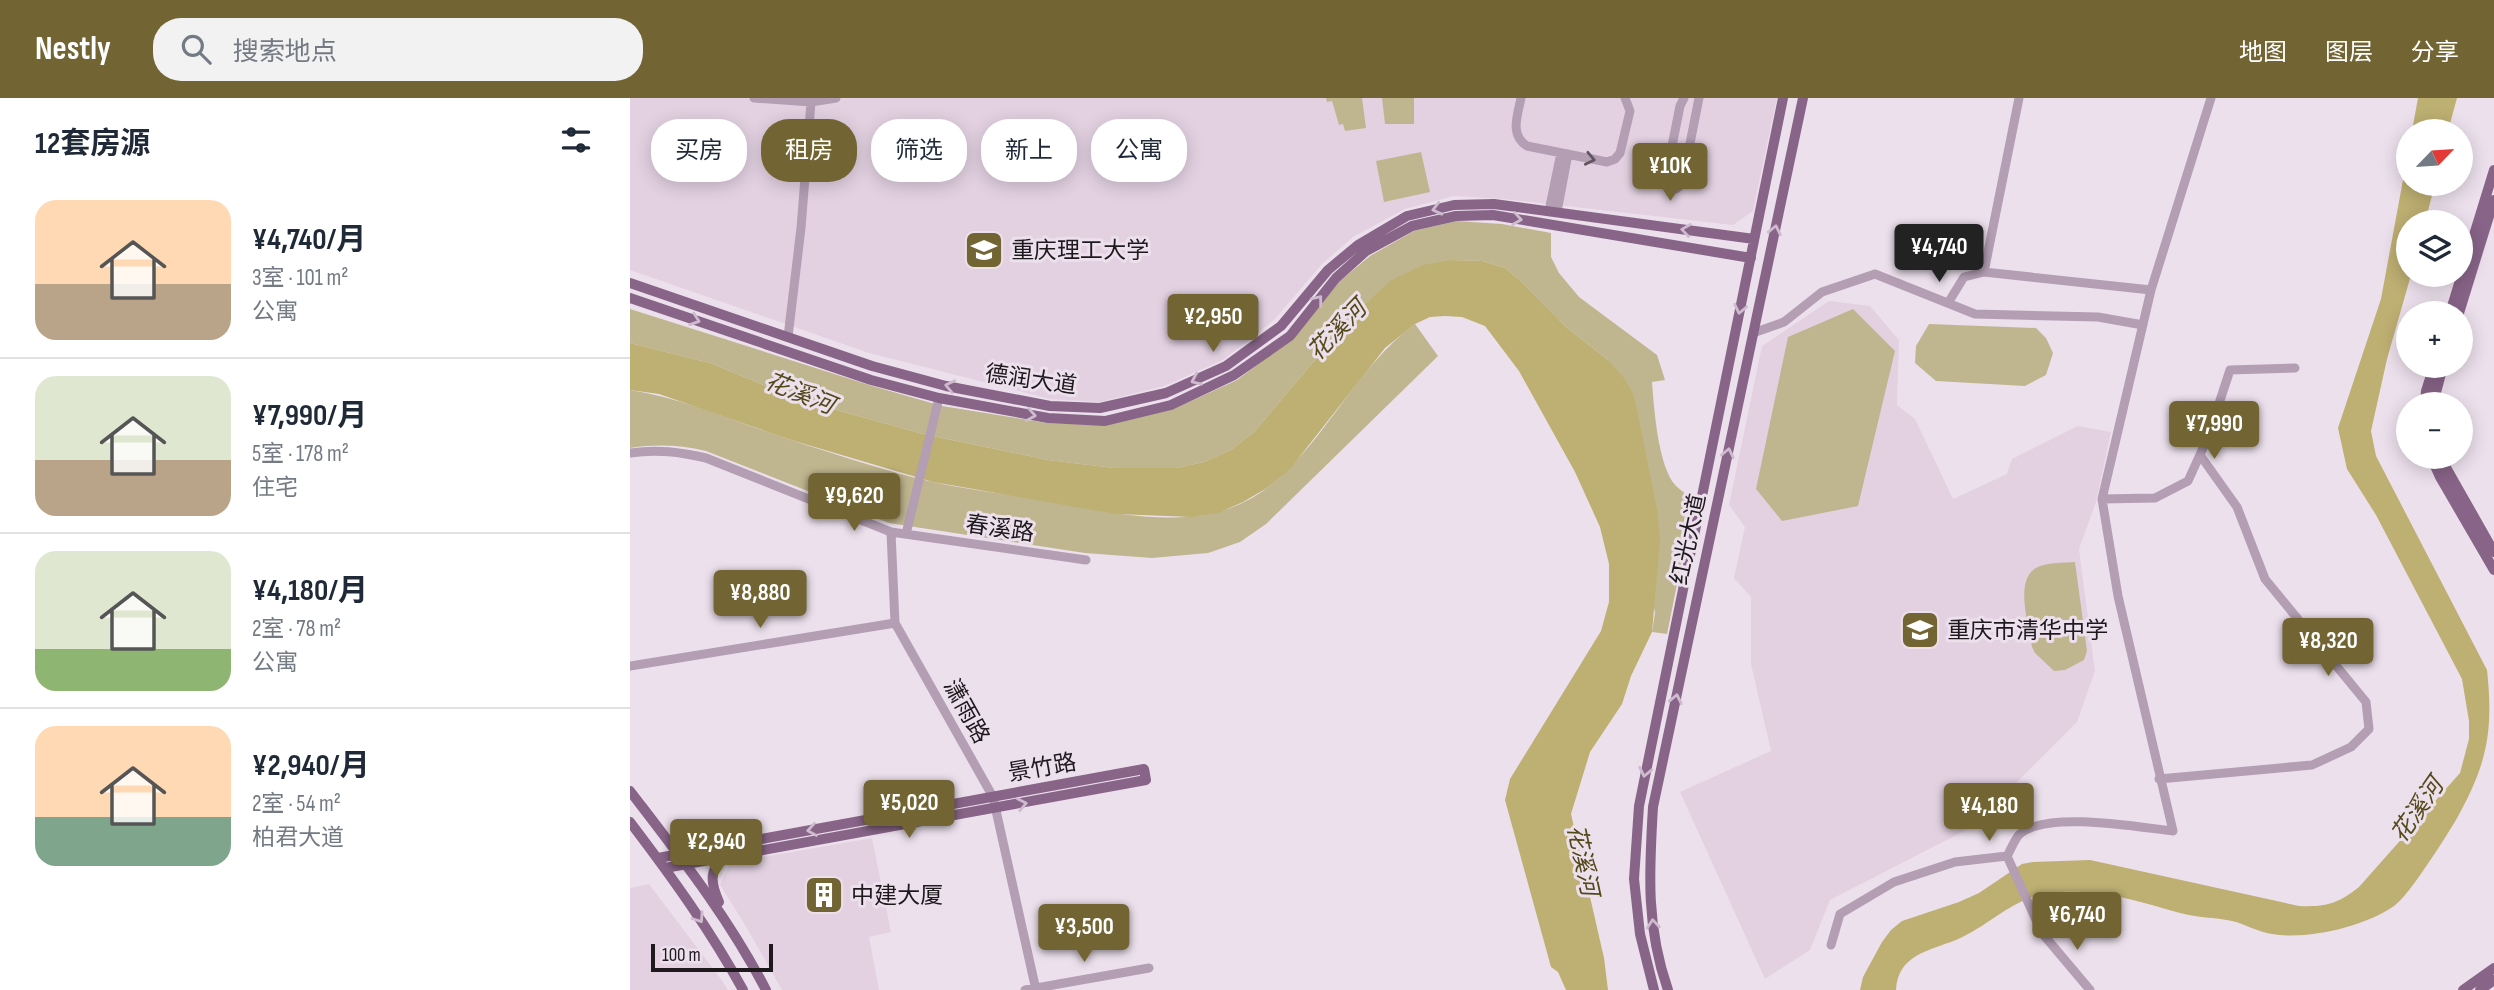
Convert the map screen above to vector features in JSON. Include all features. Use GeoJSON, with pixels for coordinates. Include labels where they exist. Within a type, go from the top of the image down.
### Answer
{"type":"FeatureCollection","features":[{"type":"Feature","properties":{"kind":"main road","name":"红光大道"},"geometry":{"type":"LineString","coordinates":[[1654,990],[1640,934],[1634,879],[1639,806],[1783,98]]}},
{"type":"Feature","properties":{"kind":"main road","name":"红光大道"},"geometry":{"type":"LineString","coordinates":[[1668,990],[1654,936],[1648,877],[1653,807],[1803,98]]}},
{"type":"Feature","properties":{"kind":"main road"},"geometry":{"type":"LineString","coordinates":[[2454,301],[2494,170]]}},
{"type":"Feature","properties":{"kind":"main road"},"geometry":{"type":"LineString","coordinates":[[2463,301],[2494,200]]}},
{"type":"Feature","properties":{"kind":"main road","name":"德润大道"},"geometry":{"type":"LineString","coordinates":[[630,283],[872,366],[946,386],[1050,406],[1100,408],[1166,393],[1226,366],[1281,326],[1328,270],[1358,244],[1407,216],[1454,205],[1494,204],[1754,239]]}},
{"type":"Feature","properties":{"kind":"main road","name":"德润大道"},"geometry":{"type":"LineString","coordinates":[[630,298],[871,380],[939,398],[1048,418],[1105,421],[1171,405],[1234,375],[1290,336],[1336,278],[1366,251],[1412,226],[1456,216],[1493,215],[1751,258]]}},
{"type":"Feature","properties":{"kind":"main road"},"geometry":{"type":"LineString","coordinates":[[2436,469],[2494,570]]}},
{"type":"Feature","properties":{"kind":"main road"},"geometry":{"type":"LineString","coordinates":[[2447,469],[2494,552]]}},
{"type":"Feature","properties":{"kind":"main road","name":"景竹路"},"geometry":{"type":"LineString","coordinates":[[657,858],[993,797],[1145,775],[997,808],[665,868]]}},
{"type":"Feature","properties":{"kind":"main road"},"geometry":{"type":"LineString","coordinates":[[630,792],[687,864],[731,927],[766,990]]}},
{"type":"Feature","properties":{"kind":"main road"},"geometry":{"type":"LineString","coordinates":[[630,822],[715,942],[743,990]]}},
{"type":"Feature","properties":{"kind":"main road"},"geometry":{"type":"LineString","coordinates":[[726,858],[714,869],[712,882],[731,927]]}},
{"type":"Feature","properties":{"kind":"main road"},"geometry":{"type":"LineString","coordinates":[[2463,990],[2494,968]]}},
{"type":"Feature","properties":{"kind":"main road"},"geometry":{"type":"LineString","coordinates":[[2480,990],[2494,980]]}},
{"type":"Feature","properties":{"kind":"street"},"geometry":{"type":"LineString","coordinates":[[754,98],[811,102],[836,98]]}},
{"type":"Feature","properties":{"kind":"street"},"geometry":{"type":"LineString","coordinates":[[1521,98],[1516,127],[1522,143],[1607,162],[1620,153],[1630,111],[1625,98]]}},
{"type":"Feature","properties":{"kind":"street"},"geometry":{"type":"LineString","coordinates":[[1684,98],[1680,106],[1665,181],[1666,187],[1676,189],[1682,184],[1699,98]]}},
{"type":"Feature","properties":{"kind":"street"},"geometry":{"type":"LineString","coordinates":[[1984,272],[2019,98]]}},
{"type":"Feature","properties":{"kind":"street"},"geometry":{"type":"LineString","coordinates":[[2007,856],[2020,833],[2049,821],[2173,831],[2118,596],[2102,499],[2151,290],[2211,98]]}},
{"type":"Feature","properties":{"kind":"street"},"geometry":{"type":"LineString","coordinates":[[788,337],[801,228],[811,102]]}},
{"type":"Feature","properties":{"kind":"street"},"geometry":{"type":"LineString","coordinates":[[1553,212],[1564,154]]}},
{"type":"Feature","properties":{"kind":"street"},"geometry":{"type":"LineString","coordinates":[[1948,303],[1964,277],[1984,272],[2151,290]]}},
{"type":"Feature","properties":{"kind":"street"},"geometry":{"type":"LineString","coordinates":[[1753,332],[1784,322],[1822,292],[1875,274],[1975,314],[2098,317],[2143,325]]}},
{"type":"Feature","properties":{"kind":"street"},"geometry":{"type":"LineString","coordinates":[[2102,499],[2155,498],[2188,481],[2208,437],[2230,370],[2295,368]]}},
{"type":"Feature","properties":{"kind":"street"},"geometry":{"type":"LineString","coordinates":[[906,534],[939,398]]}},
{"type":"Feature","properties":{"kind":"street","name":"春溪路"},"geometry":{"type":"LineString","coordinates":[[630,453],[649,450],[706,458],[891,532],[1086,560]]}},
{"type":"Feature","properties":{"kind":"street"},"geometry":{"type":"LineString","coordinates":[[2159,779],[2312,765],[2351,747],[2369,729],[2366,702],[2265,579],[2237,507],[2200,455]]}},
{"type":"Feature","properties":{"kind":"street","name":"潇雨路"},"geometry":{"type":"LineString","coordinates":[[891,532],[895,623],[993,797],[1036,989]]}},
{"type":"Feature","properties":{"kind":"street"},"geometry":{"type":"LineString","coordinates":[[630,666],[895,623]]}},
{"type":"Feature","properties":{"kind":"street"},"geometry":{"type":"LineString","coordinates":[[2007,856],[2042,933],[2090,990]]}},
{"type":"Feature","properties":{"kind":"street"},"geometry":{"type":"LineString","coordinates":[[1831,945],[1840,914],[1894,882],[1955,862],[2007,856]]}},
{"type":"Feature","properties":{"kind":"street"},"geometry":{"type":"LineString","coordinates":[[1025,990],[1149,968]]}},
{"type":"Feature","properties":{"kind":"shaded area","name":"重庆理工大学"},"geometry":{"type":"Polygon","coordinates":[[[630,98],[1777,98],[1753,211],[1733,225],[1454,196],[1405,209],[1353,237],[1322,264],[1274,320],[1223,360],[1164,386],[1100,402],[1050,399],[869,353],[630,270],[630,98]]]}},
{"type":"Feature","properties":{"kind":"shaded area"},"geometry":{"type":"Polygon","coordinates":[[[1326,98],[1362,98],[1366,128],[1345,131],[1343,124],[1339,125],[1332,101],[1327,102],[1326,98]]]}},
{"type":"Feature","properties":{"kind":"shaded area"},"geometry":{"type":"Polygon","coordinates":[[[1382,98],[1414,98],[1414,124],[1385,124],[1382,98]]]}},
{"type":"Feature","properties":{"kind":"shaded area"},"geometry":{"type":"Polygon","coordinates":[[[2418,98],[2457,98],[2451,119],[2414,119],[2418,98]]]}},
{"type":"Feature","properties":{"kind":"shaded area"},"geometry":{"type":"Polygon","coordinates":[[[1421,152],[1430,192],[1384,202],[1376,161],[1421,152]]]}},
{"type":"Feature","properties":{"kind":"shaded area"},"geometry":{"type":"Polygon","coordinates":[[[2400,196],[2432,196],[2428,210],[2397,210],[2400,196]]]}},
{"type":"Feature","properties":{"kind":"shaded area"},"geometry":{"type":"Polygon","coordinates":[[[2396,218],[2396,287],[2408,287],[2404,301],[2396,301],[2396,328],[2371,431],[2376,456],[2487,670],[2489,693],[2488,731],[2481,766],[2456,820],[2408,891],[2394,906],[2367,920],[2335,930],[2302,935],[2262,932],[2232,921],[2187,915],[2106,895],[2076,892],[2044,894],[2017,904],[1956,940],[1916,956],[1902,969],[1896,990],[1860,990],[1863,977],[1882,942],[1902,921],[1979,893],[2022,864],[2090,860],[2299,906],[2331,903],[2359,887],[2460,773],[2469,739],[2462,679],[2376,515],[2347,469],[2338,428],[2381,299],[2396,218]]]}},
{"type":"Feature","properties":{"kind":"shaded area"},"geometry":{"type":"Polygon","coordinates":[[[1457,221],[1502,224],[1551,233],[1551,257],[1559,273],[1579,297],[1657,355],[1665,380],[1652,382],[1661,452],[1676,486],[1694,500],[1667,634],[1652,632],[1655,613],[1608,360],[1566,327],[1505,268],[1482,261],[1452,260],[1348,321],[1254,432],[1231,450],[1204,462],[1177,468],[1114,468],[1048,460],[923,434],[797,399],[710,363],[630,343],[630,309],[942,406],[1047,423],[1106,424],[1174,409],[1237,380],[1293,338],[1340,281],[1370,256],[1414,231],[1457,221]]]}},
{"type":"Feature","properties":{"kind":"shaded area"},"geometry":{"type":"Polygon","coordinates":[[[1452,260],[1482,261],[1505,268],[1522,282],[1566,327],[1608,360],[1624,378],[1633,394],[1639,420],[1657,510],[1660,540],[1652,632],[1631,676],[1622,704],[1590,752],[1571,814],[1604,958],[1608,990],[1566,990],[1558,972],[1551,967],[1505,800],[1510,779],[1601,631],[1609,602],[1609,564],[1600,527],[1575,472],[1519,371],[1485,326],[1462,317],[1445,316],[1430,317],[1415,324],[1385,348],[1290,469],[1267,488],[1243,502],[1218,513],[1192,517],[1116,514],[933,482],[791,440],[659,394],[630,390],[630,343],[710,363],[797,399],[923,434],[1048,460],[1114,468],[1177,468],[1204,462],[1231,450],[1254,432],[1348,321],[1390,281],[1423,265],[1452,260]]]}},
{"type":"Feature","properties":{"kind":"shaded area","name":"重庆市清华中学"},"geometry":{"type":"Polygon","coordinates":[[[1829,301],[1870,306],[1899,340],[1897,405],[1915,419],[1953,499],[2007,474],[2012,459],[2078,426],[2111,432],[2096,502],[2079,549],[2095,671],[2077,722],[1972,827],[1830,900],[1810,950],[1765,979],[1680,792],[1771,751],[1751,664],[1751,597],[1734,578],[1745,527],[1729,505],[1762,346],[1829,301]]]}},
{"type":"Feature","properties":{"kind":"shaded area"},"geometry":{"type":"Polygon","coordinates":[[[1853,309],[1895,351],[1858,506],[1782,521],[1756,489],[1788,337],[1853,309]]]}},
{"type":"Feature","properties":{"kind":"shaded area"},"geometry":{"type":"Polygon","coordinates":[[[1415,324],[1438,356],[1266,524],[1240,542],[1208,553],[1152,558],[1085,553],[889,523],[706,451],[668,446],[630,448],[630,390],[692,405],[844,457],[933,482],[1135,516],[1191,517],[1218,512],[1243,503],[1288,470],[1375,362],[1415,324]]]}},
{"type":"Feature","properties":{"kind":"shaded area"},"geometry":{"type":"Polygon","coordinates":[[[1929,324],[2036,328],[2046,338],[2053,353],[2046,375],[2025,386],[1936,381],[1915,363],[1916,346],[1929,324]]]}},
{"type":"Feature","properties":{"kind":"shaded area"},"geometry":{"type":"Polygon","coordinates":[[[2075,562],[2087,651],[2084,660],[2065,670],[2054,671],[2032,647],[2025,604],[2026,582],[2029,574],[2040,566],[2075,562]]]}},
{"type":"Feature","properties":{"kind":"shaded area"},"geometry":{"type":"Polygon","coordinates":[[[872,838],[891,932],[869,937],[879,990],[782,990],[720,885],[730,863],[872,838]]]}},
{"type":"Feature","properties":{"kind":"shaded area"},"geometry":{"type":"Polygon","coordinates":[[[649,884],[728,990],[630,990],[630,888],[649,884]]]}},
{"type":"Feature","properties":{"kind":"place","name":"重庆理工大学"},"geometry":{"type":"Point","coordinates":[984,250]}},
{"type":"Feature","properties":{"kind":"place","name":"重庆市清华中学"},"geometry":{"type":"Point","coordinates":[1920,630]}},
{"type":"Feature","properties":{"kind":"place","name":"中建大厦"},"geometry":{"type":"Point","coordinates":[824,895]}},
{"type":"Feature","properties":{"kind":"water label","name":"花溪河"},"geometry":{"type":"Point","coordinates":[1337,330]}},
{"type":"Feature","properties":{"kind":"water label","name":"花溪河"},"geometry":{"type":"Point","coordinates":[800,393]}},
{"type":"Feature","properties":{"kind":"water label","name":"花溪河"},"geometry":{"type":"Point","coordinates":[2417,810]}},
{"type":"Feature","properties":{"kind":"water label","name":"花溪河"},"geometry":{"type":"Point","coordinates":[1583,860]}}]}
